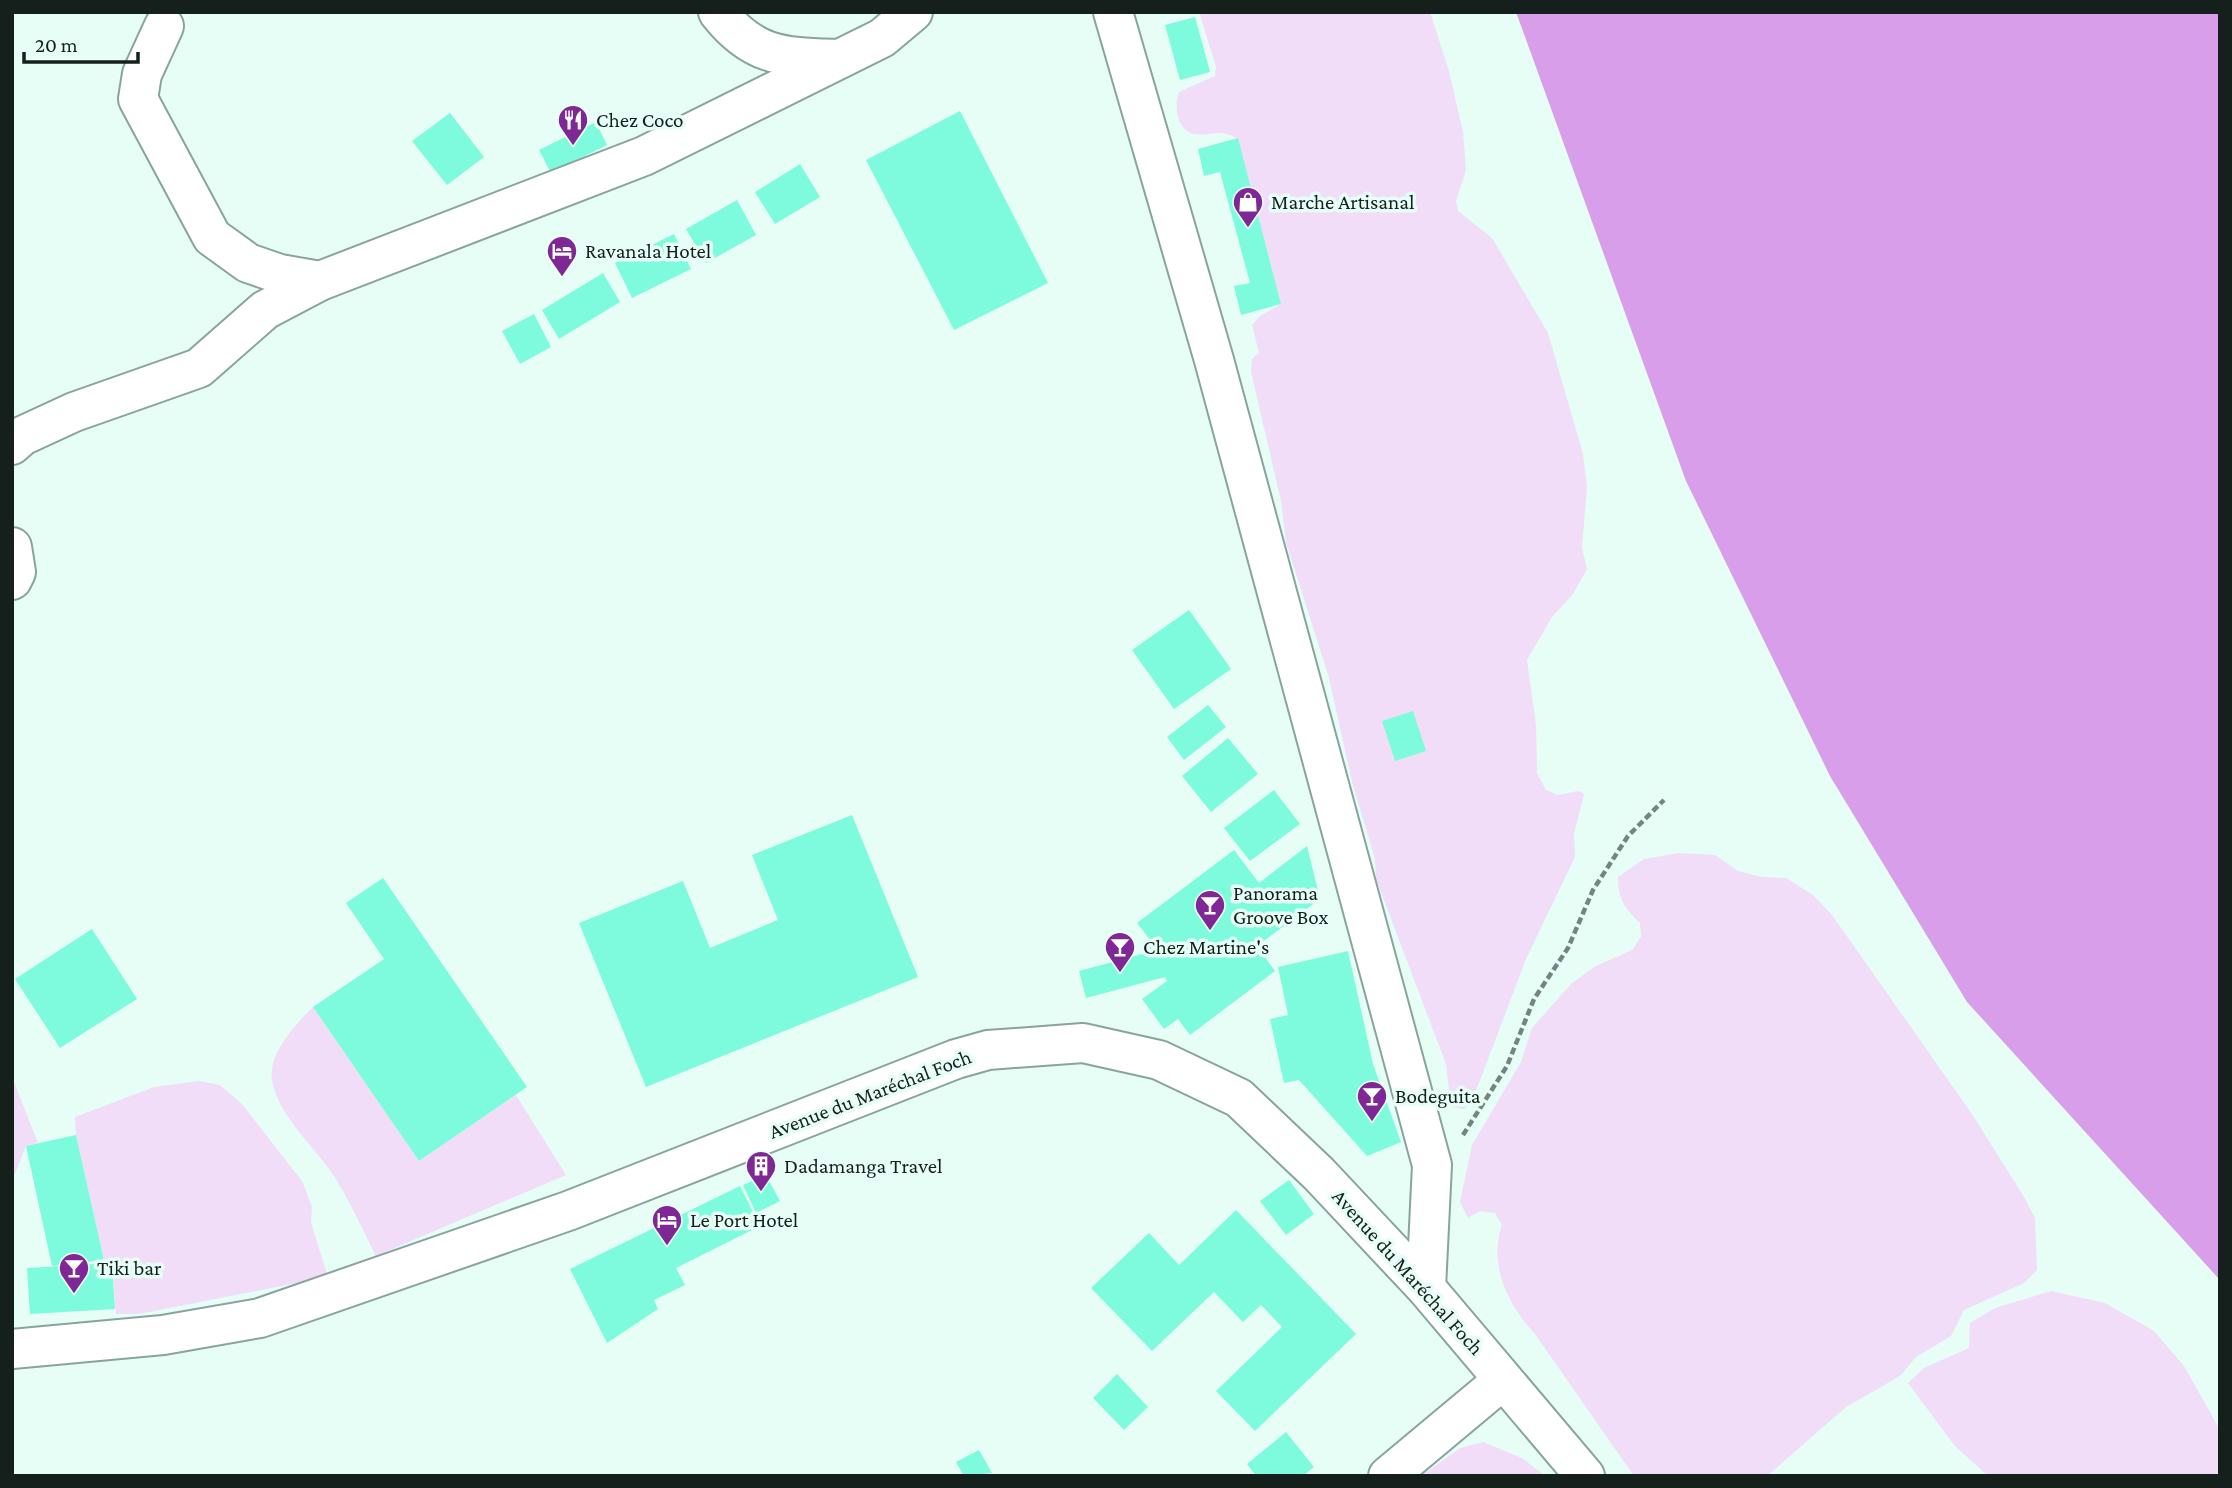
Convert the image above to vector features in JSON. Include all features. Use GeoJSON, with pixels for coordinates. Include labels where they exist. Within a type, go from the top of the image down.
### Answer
{"type":"FeatureCollection","features":[{"type":"Feature","properties":{"kind":"main road"},"geometry":{"type":"LineString","coordinates":[[718,12],[737,37],[785,57],[839,59]]}},
{"type":"Feature","properties":{"kind":"main road"},"geometry":{"type":"LineString","coordinates":[[12,444],[22,436],[74,412],[199,368],[265,310],[320,281],[644,156],[882,38],[913,12]]}},
{"type":"Feature","properties":{"kind":"main road"},"geometry":{"type":"LineString","coordinates":[[1113,12],[1214,360],[1432,1165],[1426,1288]]}},
{"type":"Feature","properties":{"kind":"main road"},"geometry":{"type":"LineString","coordinates":[[164,26],[142,74],[138,99],[212,237],[248,262],[280,274],[320,281]]}},
{"type":"Feature","properties":{"kind":"main road"},"geometry":{"type":"LineString","coordinates":[[12,547],[16,572],[12,580]]}},
{"type":"Feature","properties":{"kind":"main road","name":"Avenue du Maréchal Foch"},"geometry":{"type":"LineString","coordinates":[[12,1349],[163,1335],[260,1318],[568,1211],[956,1059],[988,1049],[1083,1043],[1159,1060],[1239,1098],[1319,1174],[1426,1288],[1585,1476]]}},
{"type":"Feature","properties":{"kind":"main road"},"geometry":{"type":"LineString","coordinates":[[1388,1476],[1503,1380]]}},
{"type":"Feature","properties":{"kind":"path"},"geometry":{"type":"LineString","coordinates":[[1432,1165],[1471,1127],[1507,1066],[1534,999],[1568,948],[1593,890],[1628,836],[1664,800]]}},
{"type":"Feature","properties":{"kind":"shaded area"},"geometry":{"type":"Polygon","coordinates":[[[1199,12],[1430,12],[1449,71],[1463,132],[1466,170],[1456,201],[1458,211],[1492,238],[1548,333],[1583,454],[1587,486],[1582,548],[1587,569],[1573,594],[1552,617],[1527,660],[1536,725],[1537,773],[1546,790],[1558,795],[1578,791],[1584,794],[1574,834],[1575,857],[1526,959],[1471,1104],[1464,1109],[1451,1107],[1446,1064],[1376,879],[1375,859],[1352,782],[1329,678],[1286,542],[1281,501],[1251,372],[1252,359],[1259,353],[1252,325],[1260,316],[1281,304],[1238,139],[1225,134],[1201,135],[1189,132],[1178,117],[1179,92],[1215,76],[1216,67],[1199,12]]]}},
{"type":"Feature","properties":{"kind":"shaded area"},"geometry":{"type":"Polygon","coordinates":[[[1516,12],[2220,12],[2220,1280],[1967,1002],[1830,776],[1686,481],[1516,12]]]}},
{"type":"Feature","properties":{"kind":"shaded area"},"geometry":{"type":"Polygon","coordinates":[[[1679,853],[1715,855],[1738,871],[1762,877],[1786,878],[1813,895],[1832,915],[1972,1114],[2035,1218],[2037,1270],[2024,1283],[1964,1310],[1951,1336],[1916,1357],[1900,1376],[1846,1407],[1767,1476],[1634,1476],[1509,1297],[1499,1269],[1498,1240],[1502,1225],[1495,1213],[1480,1211],[1468,1218],[1460,1202],[1472,1145],[1521,1062],[1532,1028],[1571,984],[1594,967],[1632,950],[1641,937],[1640,923],[1621,898],[1618,877],[1644,859],[1679,853]]]}},
{"type":"Feature","properties":{"kind":"shaded area"},"geometry":{"type":"Polygon","coordinates":[[[313,1007],[419,1161],[516,1095],[566,1175],[376,1256],[336,1179],[299,1132],[275,1093],[272,1080],[274,1060],[292,1030],[313,1007]]]}},
{"type":"Feature","properties":{"kind":"shaded area"},"geometry":{"type":"Polygon","coordinates":[[[12,1077],[38,1143],[26,1146],[12,1181],[12,1077]]]}},
{"type":"Feature","properties":{"kind":"shaded area"},"geometry":{"type":"Polygon","coordinates":[[[199,1081],[220,1085],[242,1104],[302,1181],[312,1207],[311,1223],[328,1277],[139,1314],[116,1314],[112,1264],[104,1260],[76,1135],[75,1117],[154,1087],[199,1081]]]}},
{"type":"Feature","properties":{"kind":"shaded area"},"geometry":{"type":"Polygon","coordinates":[[[2051,1291],[2105,1303],[2154,1331],[2184,1366],[2220,1430],[2220,1476],[1988,1476],[1955,1446],[1908,1383],[1924,1368],[1969,1348],[1970,1323],[1995,1308],[2051,1291]]]}},
{"type":"Feature","properties":{"kind":"shaded area"},"geometry":{"type":"Polygon","coordinates":[[[1483,1442],[1522,1458],[1545,1476],[1421,1476],[1460,1448],[1483,1442]]]}},
{"type":"Feature","properties":{"kind":"building"},"geometry":{"type":"Polygon","coordinates":[[[1195,17],[1210,72],[1180,80],[1165,25],[1195,17]]]}},
{"type":"Feature","properties":{"kind":"building"},"geometry":{"type":"Polygon","coordinates":[[[960,111],[1048,283],[954,330],[866,160],[960,111]]]}},
{"type":"Feature","properties":{"kind":"building"},"geometry":{"type":"Polygon","coordinates":[[[450,113],[484,157],[447,185],[412,141],[450,113]]]}},
{"type":"Feature","properties":{"kind":"building","name":"Chez Coco"},"geometry":{"type":"Polygon","coordinates":[[[596,122],[607,145],[551,173],[539,150],[596,122]]]}},
{"type":"Feature","properties":{"kind":"building","name":"Marche Artisanal"},"geometry":{"type":"Polygon","coordinates":[[[1238,138],[1281,304],[1241,315],[1234,286],[1250,283],[1220,172],[1204,176],[1198,149],[1238,138]]]}},
{"type":"Feature","properties":{"kind":"building"},"geometry":{"type":"Polygon","coordinates":[[[800,164],[820,197],[775,224],[755,192],[800,164]]]}},
{"type":"Feature","properties":{"kind":"building"},"geometry":{"type":"Polygon","coordinates":[[[737,200],[756,235],[706,263],[686,229],[737,200]]]}},
{"type":"Feature","properties":{"kind":"building"},"geometry":{"type":"Polygon","coordinates":[[[674,234],[691,269],[632,298],[615,263],[674,234]]]}},
{"type":"Feature","properties":{"kind":"building"},"geometry":{"type":"Polygon","coordinates":[[[603,273],[620,302],[559,339],[542,310],[603,273]]]}},
{"type":"Feature","properties":{"kind":"building"},"geometry":{"type":"Polygon","coordinates":[[[534,314],[551,347],[520,364],[502,331],[534,314]]]}},
{"type":"Feature","properties":{"kind":"building"},"geometry":{"type":"Polygon","coordinates":[[[1189,610],[1231,669],[1174,709],[1132,650],[1189,610]]]}},
{"type":"Feature","properties":{"kind":"building"},"geometry":{"type":"Polygon","coordinates":[[[1208,705],[1226,727],[1184,760],[1167,737],[1208,705]]]}},
{"type":"Feature","properties":{"kind":"building"},"geometry":{"type":"Polygon","coordinates":[[[1413,711],[1426,751],[1395,761],[1382,721],[1413,711]]]}},
{"type":"Feature","properties":{"kind":"building"},"geometry":{"type":"Polygon","coordinates":[[[1228,738],[1258,774],[1211,812],[1182,776],[1228,738]]]}},
{"type":"Feature","properties":{"kind":"building"},"geometry":{"type":"Polygon","coordinates":[[[1274,790],[1300,824],[1250,861],[1224,828],[1274,790]]]}},
{"type":"Feature","properties":{"kind":"building"},"geometry":{"type":"Polygon","coordinates":[[[852,815],[918,977],[646,1087],[579,923],[683,881],[710,948],[778,920],[752,855],[852,815]]]}},
{"type":"Feature","properties":{"kind":"building","name":"Panorama Groove Box"},"geometry":{"type":"Polygon","coordinates":[[[1307,846],[1320,899],[1257,946],[1275,971],[1190,1035],[1178,1019],[1164,1029],[1142,999],[1167,981],[1165,977],[1086,998],[1079,971],[1146,953],[1142,947],[1151,941],[1137,923],[1234,850],[1259,883],[1307,846]]]}},
{"type":"Feature","properties":{"kind":"building"},"geometry":{"type":"Polygon","coordinates":[[[383,878],[527,1087],[419,1161],[313,1007],[384,959],[346,903],[383,878]]]}},
{"type":"Feature","properties":{"kind":"building"},"geometry":{"type":"Polygon","coordinates":[[[92,929],[137,999],[60,1048],[15,979],[92,929]]]}},
{"type":"Feature","properties":{"kind":"building"},"geometry":{"type":"Polygon","coordinates":[[[1348,951],[1373,1064],[1401,1142],[1367,1156],[1299,1080],[1284,1083],[1270,1019],[1288,1015],[1278,967],[1348,951]]]}},
{"type":"Feature","properties":{"kind":"building"},"geometry":{"type":"Polygon","coordinates":[[[76,1135],[104,1260],[52,1266],[26,1146],[76,1135]]]}},
{"type":"Feature","properties":{"kind":"building","name":"Dadamanga Travel"},"geometry":{"type":"Polygon","coordinates":[[[766,1175],[780,1201],[756,1213],[743,1185],[766,1175]]]}},
{"type":"Feature","properties":{"kind":"building"},"geometry":{"type":"Polygon","coordinates":[[[1289,1180],[1314,1214],[1286,1235],[1260,1201],[1289,1180]]]}},
{"type":"Feature","properties":{"kind":"building","name":"Le Port Hotel"},"geometry":{"type":"Polygon","coordinates":[[[740,1186],[760,1226],[676,1268],[685,1285],[654,1300],[658,1309],[607,1343],[570,1269],[740,1186]]]}},
{"type":"Feature","properties":{"kind":"building"},"geometry":{"type":"Polygon","coordinates":[[[1236,1210],[1356,1334],[1255,1431],[1216,1391],[1282,1327],[1261,1305],[1243,1322],[1214,1292],[1152,1351],[1091,1288],[1149,1233],[1179,1265],[1236,1210]]]}},
{"type":"Feature","properties":{"kind":"building"},"geometry":{"type":"Polygon","coordinates":[[[112,1263],[115,1309],[30,1314],[27,1268],[112,1263]]]}},
{"type":"Feature","properties":{"kind":"building"},"geometry":{"type":"Polygon","coordinates":[[[1117,1374],[1148,1407],[1124,1430],[1093,1398],[1117,1374]]]}},
{"type":"Feature","properties":{"kind":"building"},"geometry":{"type":"Polygon","coordinates":[[[1286,1432],[1314,1467],[1303,1476],[1256,1476],[1247,1464],[1286,1432]]]}},
{"type":"Feature","properties":{"kind":"building"},"geometry":{"type":"Polygon","coordinates":[[[979,1450],[992,1473],[964,1476],[956,1462],[979,1450]]]}},
{"type":"Feature","properties":{"kind":"place","name":"Chez Coco"},"geometry":{"type":"Point","coordinates":[573,147]}},
{"type":"Feature","properties":{"kind":"place","name":"Marche Artisanal"},"geometry":{"type":"Point","coordinates":[1248,229]}},
{"type":"Feature","properties":{"kind":"place","name":"Ravanala Hotel"},"geometry":{"type":"Point","coordinates":[562,278]}},
{"type":"Feature","properties":{"kind":"place","name":"Panorama Groove Box"},"geometry":{"type":"Point","coordinates":[1210,932]}},
{"type":"Feature","properties":{"kind":"place","name":"Chez Martine's"},"geometry":{"type":"Point","coordinates":[1120,974]}},
{"type":"Feature","properties":{"kind":"place","name":"Bodeguita"},"geometry":{"type":"Point","coordinates":[1372,1123]}},
{"type":"Feature","properties":{"kind":"place","name":"Dadamanga Travel"},"geometry":{"type":"Point","coordinates":[761,1193]}},
{"type":"Feature","properties":{"kind":"place","name":"Le Port Hotel"},"geometry":{"type":"Point","coordinates":[667,1247]}},
{"type":"Feature","properties":{"kind":"place","name":"Tiki bar"},"geometry":{"type":"Point","coordinates":[74,1295]}}]}
